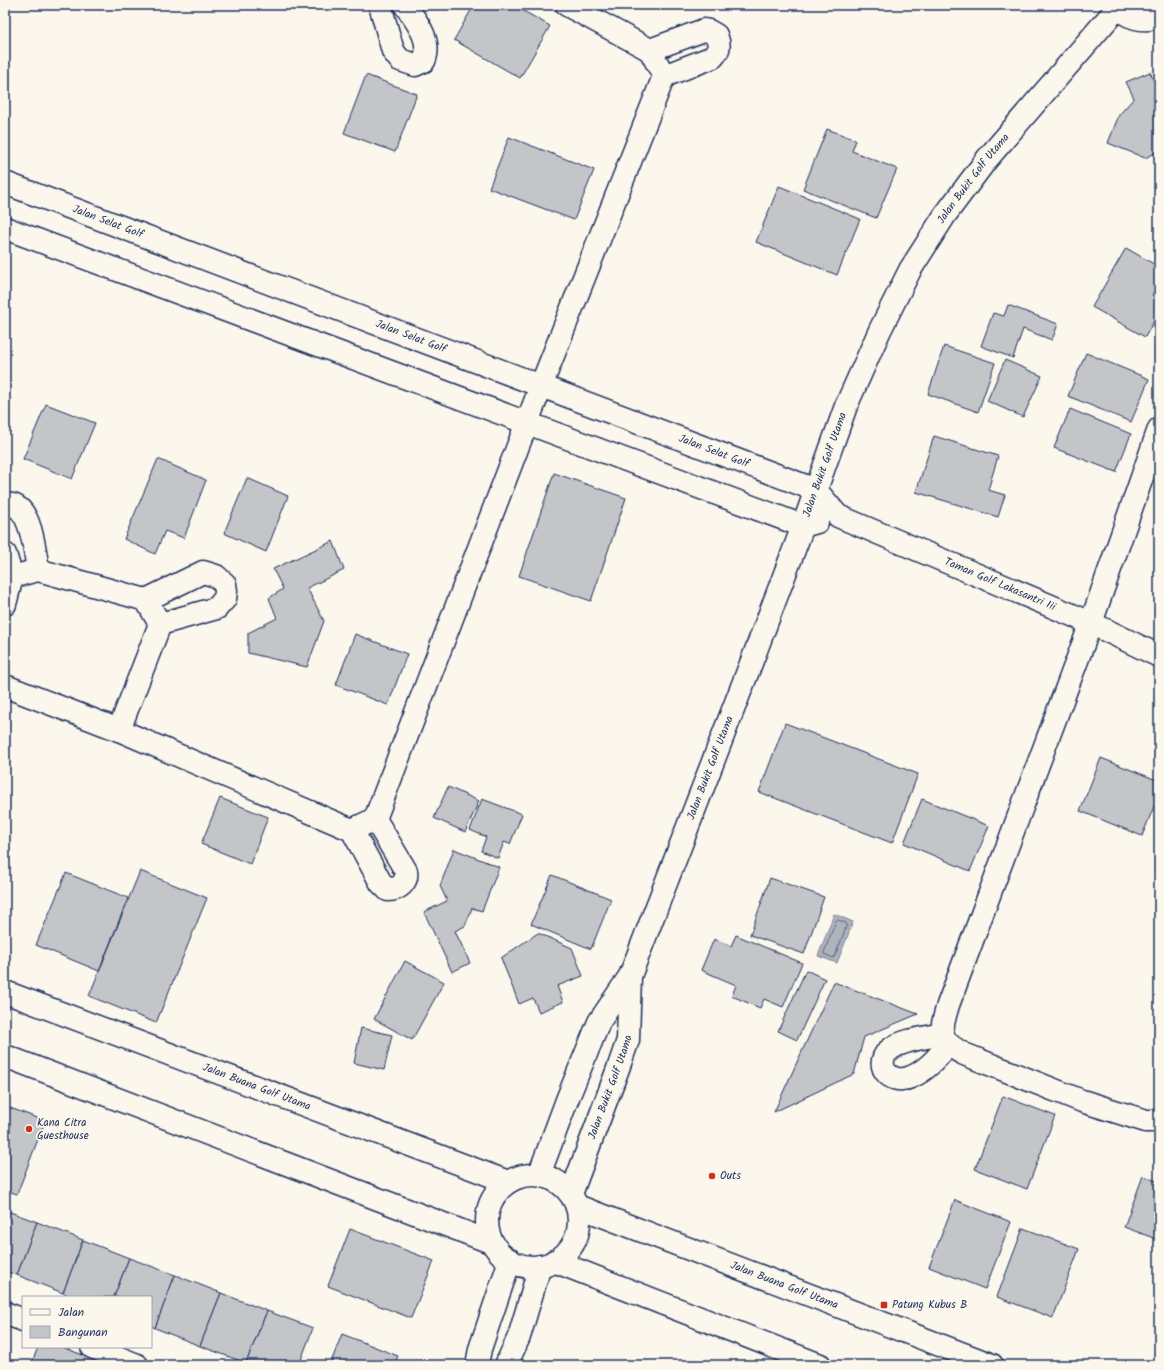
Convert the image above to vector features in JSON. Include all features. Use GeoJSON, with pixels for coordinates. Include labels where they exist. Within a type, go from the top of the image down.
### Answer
{"type":"FeatureCollection","features":[{"type":"Feature","properties":{"kind":"street"},"geometry":{"type":"LineString","coordinates":[[380,5],[393,51],[400,60],[415,65],[424,61],[427,53],[426,42],[420,27],[405,5]]}},
{"type":"Feature","properties":{"kind":"street"},"geometry":{"type":"LineString","coordinates":[[567,5],[650,50],[664,76]]}},
{"type":"Feature","properties":{"kind":"street"},"geometry":{"type":"LineString","coordinates":[[1117,6],[1129,16],[1154,22]]}},
{"type":"Feature","properties":{"kind":"street","name":"Jalan Bukit Golf Utama"},"geometry":{"type":"LineString","coordinates":[[539,1175],[567,1100],[599,1022],[630,976],[803,526],[846,406],[880,330],[910,270],[945,215],[987,159],[1117,6]]}},
{"type":"Feature","properties":{"kind":"street"},"geometry":{"type":"LineString","coordinates":[[352,830],[374,819],[541,386],[664,76],[712,57],[718,51],[720,44],[716,35],[704,30],[650,50]]}},
{"type":"Feature","properties":{"kind":"street","name":"Jalan Selat Golf"},"geometry":{"type":"LineString","coordinates":[[5,183],[816,490]]}},
{"type":"Feature","properties":{"kind":"street"},"geometry":{"type":"LineString","coordinates":[[5,228],[803,526],[838,516]]}},
{"type":"Feature","properties":{"kind":"street"},"geometry":{"type":"LineString","coordinates":[[1159,429],[1091,623],[948,1005],[943,1022],[945,1040],[964,1054],[1082,1101],[1146,1121],[1159,1121]]}},
{"type":"Feature","properties":{"kind":"street","name":"Taman Golf Lakasantri Iii"},"geometry":{"type":"LineString","coordinates":[[816,490],[838,516],[1091,623],[1159,656]]}},
{"type":"Feature","properties":{"kind":"street"},"geometry":{"type":"LineString","coordinates":[[5,505],[11,504],[25,515],[29,525],[38,570]]}},
{"type":"Feature","properties":{"kind":"street"},"geometry":{"type":"LineString","coordinates":[[5,554],[12,577],[5,604]]}},
{"type":"Feature","properties":{"kind":"street"},"geometry":{"type":"LineString","coordinates":[[12,577],[38,570],[146,600],[203,572],[216,576],[225,584],[225,599],[217,608],[160,624]]}},
{"type":"Feature","properties":{"kind":"street"},"geometry":{"type":"LineString","coordinates":[[146,600],[160,624]]}},
{"type":"Feature","properties":{"kind":"street"},"geometry":{"type":"LineString","coordinates":[[119,730],[160,624]]}},
{"type":"Feature","properties":{"kind":"street"},"geometry":{"type":"LineString","coordinates":[[5,686],[119,730],[352,830],[381,883],[388,890],[394,890],[404,882],[407,876],[406,871],[374,819]]}},
{"type":"Feature","properties":{"kind":"street","name":"Jalan Bukit Golf Utama"},"geometry":{"type":"LineString","coordinates":[[574,1200],[628,1040],[630,976]]}},
{"type":"Feature","properties":{"kind":"street","name":"Jalan Buana Golf Utama"},"geometry":{"type":"LineString","coordinates":[[5,992],[508,1182]]}},
{"type":"Feature","properties":{"kind":"street"},"geometry":{"type":"LineString","coordinates":[[5,1056],[493,1244]]}},
{"type":"Feature","properties":{"kind":"street"},"geometry":{"type":"LineString","coordinates":[[539,1175],[551,1178],[562,1184],[574,1200],[579,1219],[578,1232],[573,1244],[565,1254],[547,1264],[524,1266],[510,1260],[500,1253],[493,1244],[488,1231],[487,1217],[497,1192],[508,1182],[522,1176],[539,1175]]}},
{"type":"Feature","properties":{"kind":"street","name":"Jalan Buana Golf Utama"},"geometry":{"type":"LineString","coordinates":[[574,1200],[992,1365]]}},
{"type":"Feature","properties":{"kind":"street"},"geometry":{"type":"LineString","coordinates":[[477,1365],[480,1349],[510,1260]]}},
{"type":"Feature","properties":{"kind":"street"},"geometry":{"type":"LineString","coordinates":[[506,1365],[519,1337],[547,1264]]}},
{"type":"Feature","properties":{"kind":"street"},"geometry":{"type":"LineString","coordinates":[[547,1264],[820,1365]]}},
{"type":"Feature","properties":{"kind":"street"},"geometry":{"type":"LineString","coordinates":[[94,1348],[137,1365]]}},
{"type":"Feature","properties":{"kind":"water"},"geometry":{"type":"Polygon","coordinates":[[[834,914],[853,922],[837,963],[818,956],[834,914]]]}},
{"type":"Feature","properties":{"kind":"building"},"geometry":{"type":"Polygon","coordinates":[[[474,5],[513,5],[550,26],[520,78],[454,40],[474,5]]]}},
{"type":"Feature","properties":{"kind":"building"},"geometry":{"type":"Polygon","coordinates":[[[1150,72],[1159,93],[1159,151],[1145,158],[1108,143],[1119,115],[1134,98],[1126,82],[1150,72]]]}},
{"type":"Feature","properties":{"kind":"building"},"geometry":{"type":"Polygon","coordinates":[[[366,75],[417,94],[395,152],[344,133],[366,75]]]}},
{"type":"Feature","properties":{"kind":"building"},"geometry":{"type":"Polygon","coordinates":[[[827,129],[856,140],[852,151],[897,169],[876,218],[803,189],[827,129]]]}},
{"type":"Feature","properties":{"kind":"building"},"geometry":{"type":"Polygon","coordinates":[[[509,137],[594,170],[574,220],[489,188],[509,137]]]}},
{"type":"Feature","properties":{"kind":"building"},"geometry":{"type":"Polygon","coordinates":[[[779,186],[860,219],[837,275],[756,242],[779,186]]]}},
{"type":"Feature","properties":{"kind":"building"},"geometry":{"type":"Polygon","coordinates":[[[1126,248],[1159,267],[1159,283],[1152,295],[1159,298],[1159,312],[1145,337],[1092,307],[1126,248]]]}},
{"type":"Feature","properties":{"kind":"building"},"geometry":{"type":"Polygon","coordinates":[[[1008,305],[1058,324],[1052,340],[1023,329],[1013,358],[981,346],[993,313],[1004,316],[1008,305]]]}},
{"type":"Feature","properties":{"kind":"building"},"geometry":{"type":"Polygon","coordinates":[[[944,346],[995,363],[978,412],[928,394],[944,346]]]}},
{"type":"Feature","properties":{"kind":"building"},"geometry":{"type":"Polygon","coordinates":[[[1086,353],[1149,379],[1131,422],[1068,396],[1086,353]]]}},
{"type":"Feature","properties":{"kind":"building"},"geometry":{"type":"Polygon","coordinates":[[[1005,360],[1042,376],[1023,417],[987,401],[1005,360]]]}},
{"type":"Feature","properties":{"kind":"building"},"geometry":{"type":"Polygon","coordinates":[[[46,404],[95,423],[72,479],[23,459],[46,404]]]}},
{"type":"Feature","properties":{"kind":"building"},"geometry":{"type":"Polygon","coordinates":[[[1070,409],[1131,434],[1116,472],[1054,448],[1070,409]]]}},
{"type":"Feature","properties":{"kind":"building"},"geometry":{"type":"Polygon","coordinates":[[[934,436],[998,456],[988,490],[1005,495],[998,517],[916,492],[934,436]]]}},
{"type":"Feature","properties":{"kind":"building"},"geometry":{"type":"Polygon","coordinates":[[[158,459],[206,480],[184,538],[165,531],[155,554],[124,539],[158,459]]]}},
{"type":"Feature","properties":{"kind":"building"},"geometry":{"type":"Polygon","coordinates":[[[554,473],[626,498],[591,601],[519,576],[554,473]]]}},
{"type":"Feature","properties":{"kind":"building"},"geometry":{"type":"Polygon","coordinates":[[[247,478],[288,496],[266,552],[224,533],[247,478]]]}},
{"type":"Feature","properties":{"kind":"building"},"geometry":{"type":"Polygon","coordinates":[[[333,541],[344,570],[307,588],[324,621],[307,667],[248,653],[248,633],[277,618],[269,598],[283,589],[273,569],[333,541]]]}},
{"type":"Feature","properties":{"kind":"building"},"geometry":{"type":"Polygon","coordinates":[[[355,634],[407,654],[388,705],[336,685],[355,634]]]}},
{"type":"Feature","properties":{"kind":"building"},"geometry":{"type":"Polygon","coordinates":[[[785,723],[918,774],[892,843],[759,792],[785,723]]]}},
{"type":"Feature","properties":{"kind":"building"},"geometry":{"type":"Polygon","coordinates":[[[1101,758],[1159,781],[1159,794],[1142,836],[1080,811],[1101,758]]]}},
{"type":"Feature","properties":{"kind":"building"},"geometry":{"type":"Polygon","coordinates":[[[448,787],[479,801],[465,832],[434,818],[448,787]]]}},
{"type":"Feature","properties":{"kind":"building"},"geometry":{"type":"Polygon","coordinates":[[[220,798],[268,817],[250,864],[201,844],[220,798]]]}},
{"type":"Feature","properties":{"kind":"building"},"geometry":{"type":"Polygon","coordinates":[[[482,799],[522,814],[510,844],[504,842],[498,858],[481,851],[486,837],[470,830],[482,799]]]}},
{"type":"Feature","properties":{"kind":"building"},"geometry":{"type":"Polygon","coordinates":[[[922,799],[989,826],[970,871],[904,843],[922,799]]]}},
{"type":"Feature","properties":{"kind":"building"},"geometry":{"type":"Polygon","coordinates":[[[454,849],[499,867],[482,911],[472,908],[465,926],[455,931],[470,963],[452,972],[424,912],[447,901],[440,886],[454,849]]]}},
{"type":"Feature","properties":{"kind":"building"},"geometry":{"type":"Polygon","coordinates":[[[140,871],[207,898],[156,1023],[89,996],[140,871]]]}},
{"type":"Feature","properties":{"kind":"building"},"geometry":{"type":"Polygon","coordinates":[[[66,873],[128,898],[99,971],[36,945],[66,873]]]}},
{"type":"Feature","properties":{"kind":"building"},"geometry":{"type":"Polygon","coordinates":[[[552,875],[611,899],[591,949],[531,924],[552,875]]]}},
{"type":"Feature","properties":{"kind":"building"},"geometry":{"type":"Polygon","coordinates":[[[770,878],[824,897],[804,954],[750,935],[770,878]]]}},
{"type":"Feature","properties":{"kind":"building"},"geometry":{"type":"Polygon","coordinates":[[[538,933],[572,948],[583,976],[557,986],[563,1002],[539,1012],[533,998],[519,1004],[501,958],[538,933]]]}},
{"type":"Feature","properties":{"kind":"building"},"geometry":{"type":"Polygon","coordinates":[[[736,935],[802,963],[783,1007],[764,999],[760,1008],[732,996],[736,985],[701,970],[714,939],[731,946],[736,935]]]}},
{"type":"Feature","properties":{"kind":"building"},"geometry":{"type":"Polygon","coordinates":[[[405,961],[444,982],[412,1040],[374,1019],[405,961]]]}},
{"type":"Feature","properties":{"kind":"building"},"geometry":{"type":"Polygon","coordinates":[[[806,970],[825,979],[797,1040],[778,1031],[806,970]]]}},
{"type":"Feature","properties":{"kind":"building"},"geometry":{"type":"Polygon","coordinates":[[[834,982],[918,1014],[864,1037],[854,1074],[774,1112],[834,982]]]}},
{"type":"Feature","properties":{"kind":"building"},"geometry":{"type":"Polygon","coordinates":[[[361,1028],[392,1035],[384,1070],[354,1063],[361,1028]]]}},
{"type":"Feature","properties":{"kind":"building"},"geometry":{"type":"Polygon","coordinates":[[[1003,1096],[1055,1116],[1027,1189],[975,1169],[1003,1096]]]}},
{"type":"Feature","properties":{"kind":"building"},"geometry":{"type":"Polygon","coordinates":[[[5,1106],[45,1121],[17,1194],[5,1190],[5,1106]]]}},
{"type":"Feature","properties":{"kind":"building"},"geometry":{"type":"Polygon","coordinates":[[[1143,1176],[1159,1182],[1159,1240],[1124,1227],[1143,1176]]]}},
{"type":"Feature","properties":{"kind":"building"},"geometry":{"type":"Polygon","coordinates":[[[955,1200],[1011,1222],[985,1289],[929,1267],[955,1200]]]}},
{"type":"Feature","properties":{"kind":"building"},"geometry":{"type":"Polygon","coordinates":[[[5,1210],[37,1222],[17,1275],[5,1271],[5,1210]]]}},
{"type":"Feature","properties":{"kind":"building"},"geometry":{"type":"Polygon","coordinates":[[[37,1222],[83,1240],[63,1293],[17,1275],[37,1222]]]}},
{"type":"Feature","properties":{"kind":"building"},"geometry":{"type":"Polygon","coordinates":[[[1023,1228],[1079,1249],[1053,1318],[997,1297],[1023,1228]]]}},
{"type":"Feature","properties":{"kind":"building"},"geometry":{"type":"Polygon","coordinates":[[[350,1229],[434,1261],[411,1318],[328,1286],[350,1229]]]}},
{"type":"Feature","properties":{"kind":"building"},"geometry":{"type":"Polygon","coordinates":[[[83,1240],[129,1258],[114,1296],[71,1296],[63,1293],[83,1240]]]}},
{"type":"Feature","properties":{"kind":"building"},"geometry":{"type":"Polygon","coordinates":[[[129,1258],[175,1275],[155,1328],[152,1326],[152,1296],[114,1296],[129,1258]]]}},
{"type":"Feature","properties":{"kind":"building"},"geometry":{"type":"Polygon","coordinates":[[[175,1275],[221,1293],[200,1346],[155,1328],[175,1275]]]}},
{"type":"Feature","properties":{"kind":"building"},"geometry":{"type":"Polygon","coordinates":[[[221,1293],[267,1311],[246,1363],[200,1346],[221,1293]]]}},
{"type":"Feature","properties":{"kind":"building"},"geometry":{"type":"Polygon","coordinates":[[[267,1311],[313,1328],[299,1365],[251,1365],[246,1363],[267,1311]]]}},
{"type":"Feature","properties":{"kind":"building"},"geometry":{"type":"Polygon","coordinates":[[[342,1334],[398,1356],[394,1365],[330,1365],[342,1334]]]}},
{"type":"Feature","properties":{"kind":"building"},"geometry":{"type":"Polygon","coordinates":[[[38,1348],[65,1348],[101,1362],[100,1365],[31,1365],[38,1348]]]}},
{"type":"Feature","properties":{"kind":"place","name":"Kana Citra Guesthouse"},"geometry":{"type":"Point","coordinates":[29,1129]}},
{"type":"Feature","properties":{"kind":"place","name":"Outs"},"geometry":{"type":"Point","coordinates":[712,1176]}},
{"type":"Feature","properties":{"kind":"place","name":"Patung Kubus B"},"geometry":{"type":"Point","coordinates":[884,1305]}}]}
